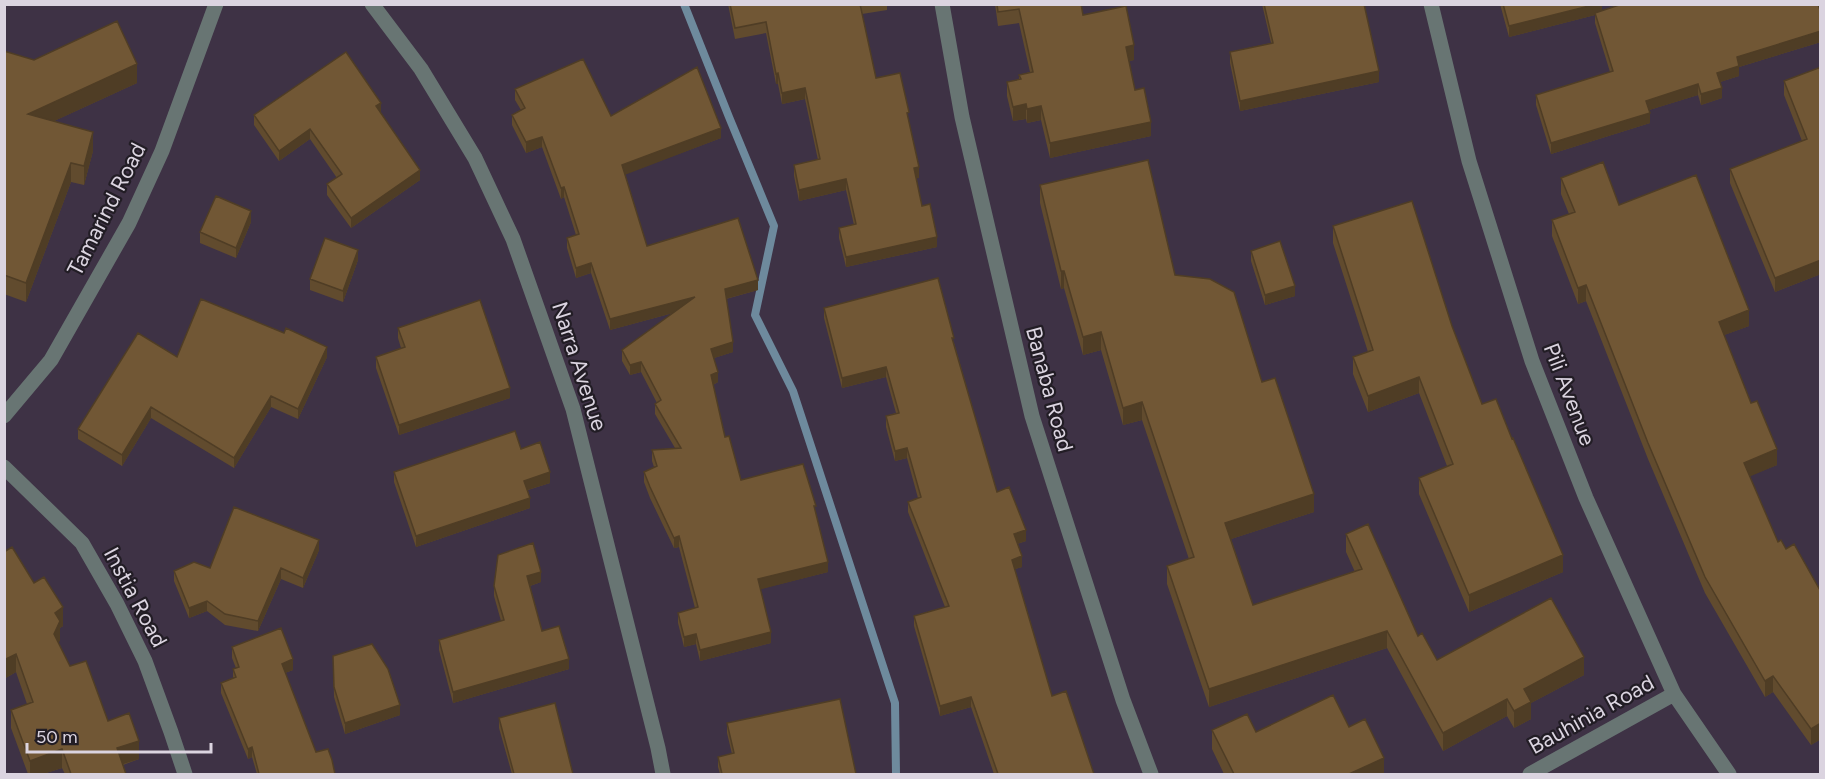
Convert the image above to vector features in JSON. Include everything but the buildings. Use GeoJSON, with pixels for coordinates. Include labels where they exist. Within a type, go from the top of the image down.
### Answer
{"type":"FeatureCollection","features":[{"type":"Feature","properties":{"kind":"street","name":"Tamarind Road"},"geometry":{"type":"LineString","coordinates":[[4,416],[51,360],[129,223],[162,151],[216,4]]}},
{"type":"Feature","properties":{"kind":"street","name":"Narra Avenue"},"geometry":{"type":"LineString","coordinates":[[372,4],[421,69],[475,158],[513,239],[573,409],[663,774]]}},
{"type":"Feature","properties":{"kind":"street","name":"Banaba Road"},"geometry":{"type":"LineString","coordinates":[[942,4],[962,117],[1032,416],[1123,700],[1151,774]]}},
{"type":"Feature","properties":{"kind":"street","name":"Pili Avenue"},"geometry":{"type":"LineString","coordinates":[[1431,4],[1469,161],[1532,361],[1586,498],[1674,694],[1729,774]]}},
{"type":"Feature","properties":{"kind":"street","name":"Instia Road"},"geometry":{"type":"LineString","coordinates":[[4,466],[82,543],[117,604],[145,661],[185,774]]}},
{"type":"Feature","properties":{"kind":"street","name":"Bauhinia Road"},"geometry":{"type":"LineString","coordinates":[[1530,774],[1674,694]]}},
{"type":"Feature","properties":{"kind":"waterway"},"geometry":{"type":"LineString","coordinates":[[684,4],[774,226],[755,315],[793,391],[895,703],[896,774]]}}]}
